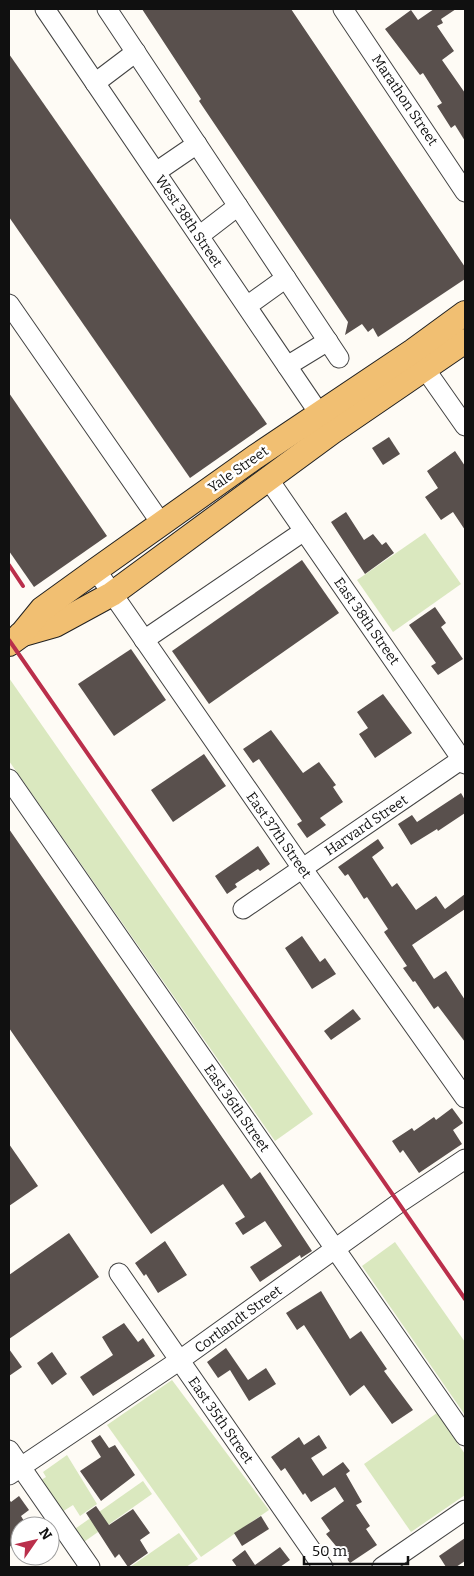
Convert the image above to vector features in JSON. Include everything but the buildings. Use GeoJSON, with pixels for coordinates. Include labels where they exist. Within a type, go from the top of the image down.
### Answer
{"type":"FeatureCollection","features":[{"type":"Feature","properties":{"kind":"main road","name":"Yale Street"},"geometry":{"type":"LineString","coordinates":[[14,640],[42,609],[161,523],[326,423],[419,360],[465,313]]}},
{"type":"Feature","properties":{"kind":"main road","name":"Yale Street"},"geometry":{"type":"LineString","coordinates":[[419,360],[465,341]]}},
{"type":"Feature","properties":{"kind":"main road","name":"Yale Street"},"geometry":{"type":"LineString","coordinates":[[14,640],[54,625],[112,594],[269,480],[326,423]]}},
{"type":"Feature","properties":{"kind":"main road"},"geometry":{"type":"LineString","coordinates":[[161,523],[176,547]]}},
{"type":"Feature","properties":{"kind":"street","name":"West 38th Street"},"geometry":{"type":"LineString","coordinates":[[45,9],[326,423]]}},
{"type":"Feature","properties":{"kind":"street"},"geometry":{"type":"LineString","coordinates":[[108,9],[339,358]]}},
{"type":"Feature","properties":{"kind":"street","name":"Marathon Street"},"geometry":{"type":"LineString","coordinates":[[343,9],[465,192]]}},
{"type":"Feature","properties":{"kind":"street"},"geometry":{"type":"LineString","coordinates":[[95,83],[136,52]]}},
{"type":"Feature","properties":{"kind":"street"},"geometry":{"type":"LineString","coordinates":[[156,172],[198,144]]}},
{"type":"Feature","properties":{"kind":"street"},"geometry":{"type":"LineString","coordinates":[[199,236],[238,206]]}},
{"type":"Feature","properties":{"kind":"street"},"geometry":{"type":"LineString","coordinates":[[247,306],[286,278]]}},
{"type":"Feature","properties":{"kind":"street"},"geometry":{"type":"LineString","coordinates":[[9,304],[161,523]]}},
{"type":"Feature","properties":{"kind":"street"},"geometry":{"type":"LineString","coordinates":[[287,366],[328,341]]}},
{"type":"Feature","properties":{"kind":"street"},"geometry":{"type":"LineString","coordinates":[[419,360],[465,426]]}},
{"type":"Feature","properties":{"kind":"street","name":"East 38th Street"},"geometry":{"type":"LineString","coordinates":[[269,480],[464,760]]}},
{"type":"Feature","properties":{"kind":"street"},"geometry":{"type":"LineString","coordinates":[[144,640],[304,531]]}},
{"type":"Feature","properties":{"kind":"street","name":"East 37th Street"},"geometry":{"type":"LineString","coordinates":[[96,570],[302,868],[465,1098]]}},
{"type":"Feature","properties":{"kind":"street","name":"Harvard Street"},"geometry":{"type":"LineString","coordinates":[[243,909],[464,760]]}},
{"type":"Feature","properties":{"kind":"street","name":"East 36th Street"},"geometry":{"type":"LineString","coordinates":[[9,780],[465,1436]]}},
{"type":"Feature","properties":{"kind":"street","name":"Cortlandt Street"},"geometry":{"type":"LineString","coordinates":[[15,1471],[180,1360],[465,1159]]}},
{"type":"Feature","properties":{"kind":"street","name":"East 35th Street"},"geometry":{"type":"LineString","coordinates":[[119,1273],[323,1567]]}},
{"type":"Feature","properties":{"kind":"street"},"geometry":{"type":"LineString","coordinates":[[9,1450],[15,1471],[90,1567]]}},
{"type":"Feature","properties":{"kind":"street"},"geometry":{"type":"LineString","coordinates":[[382,1567],[465,1510]]}},
{"type":"Feature","properties":{"kind":"green space"},"geometry":{"type":"Polygon","coordinates":[[[425,533],[461,584],[393,632],[357,580],[425,533]]]}},
{"type":"Feature","properties":{"kind":"green space"},"geometry":{"type":"Polygon","coordinates":[[[9,678],[313,1114],[275,1141],[9,761],[9,678]]]}},
{"type":"Feature","properties":{"kind":"green space"},"geometry":{"type":"Polygon","coordinates":[[[395,1242],[465,1342],[465,1415],[362,1266],[395,1242]]]}},
{"type":"Feature","properties":{"kind":"green space"},"geometry":{"type":"Polygon","coordinates":[[[172,1380],[269,1510],[201,1557],[107,1425],[172,1380]]]}},
{"type":"Feature","properties":{"kind":"green space"},"geometry":{"type":"Polygon","coordinates":[[[437,1413],[465,1454],[465,1495],[411,1532],[364,1464],[437,1413]]]}},
{"type":"Feature","properties":{"kind":"green space"},"geometry":{"type":"Polygon","coordinates":[[[67,1455],[97,1504],[80,1516],[73,1505],[62,1512],[41,1480],[46,1477],[43,1472],[67,1455]]]}},
{"type":"Feature","properties":{"kind":"green space"},"geometry":{"type":"Polygon","coordinates":[[[143,1481],[152,1494],[81,1544],[72,1531],[143,1481]]]}},
{"type":"Feature","properties":{"kind":"green space"},"geometry":{"type":"Polygon","coordinates":[[[179,1533],[198,1559],[186,1567],[130,1567],[179,1533]]]}},
{"type":"Feature","properties":{"kind":"railway"},"geometry":{"type":"LineString","coordinates":[[9,565],[23,586]]}},
{"type":"Feature","properties":{"kind":"railway"},"geometry":{"type":"LineString","coordinates":[[9,640],[465,1299]]}}]}
